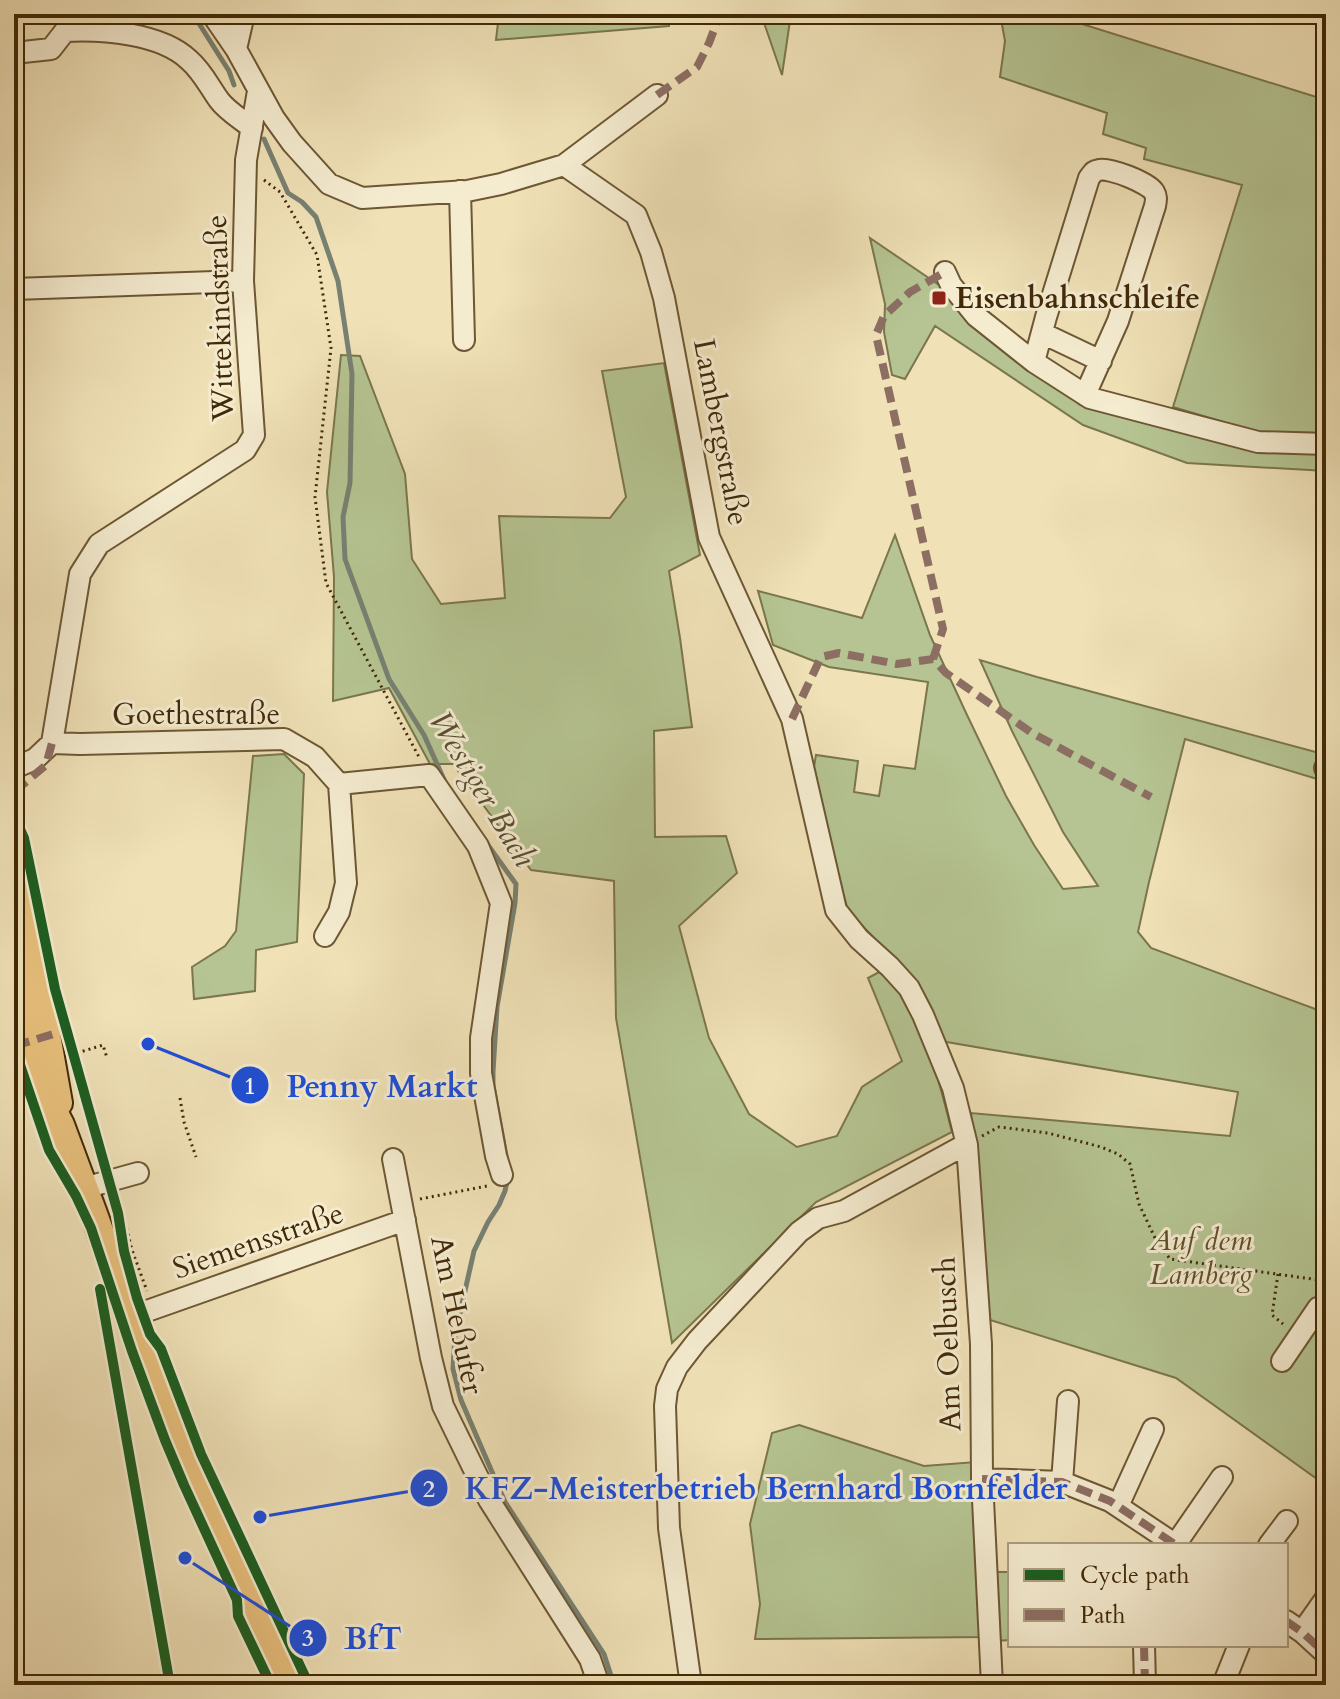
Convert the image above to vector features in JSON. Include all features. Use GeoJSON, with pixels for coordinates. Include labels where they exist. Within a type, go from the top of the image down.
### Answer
{"type":"FeatureCollection","features":[{"type":"Feature","properties":{"kind":"main road"},"geometry":{"type":"LineString","coordinates":[[28,884],[22,1005],[33,1064],[61,1125],[102,1183],[142,1313],[160,1398],[194,1482],[290,1685]]}},
{"type":"Feature","properties":{"kind":"street"},"geometry":{"type":"LineString","coordinates":[[212,14],[292,143],[329,184],[362,198],[460,191],[501,184],[564,165],[657,95]]}},
{"type":"Feature","properties":{"kind":"street"},"geometry":{"type":"LineString","coordinates":[[236,49],[244,14]]}},
{"type":"Feature","properties":{"kind":"street"},"geometry":{"type":"LineString","coordinates":[[14,53],[51,49],[65,31],[88,29],[135,35],[175,49],[189,59],[221,103],[252,128]]}},
{"type":"Feature","properties":{"kind":"street","name":"Wittekindstraße"},"geometry":{"type":"LineString","coordinates":[[52,743],[80,574],[92,554],[99,544],[245,450],[254,435],[243,281],[246,160],[258,91]]}},
{"type":"Feature","properties":{"kind":"street","name":"Lambergstraße"},"geometry":{"type":"LineString","coordinates":[[564,165],[636,215],[664,298],[709,537],[792,719],[836,910],[859,939],[909,988],[953,1088],[967,1145]]}},
{"type":"Feature","properties":{"kind":"street"},"geometry":{"type":"LineString","coordinates":[[1034,362],[1089,178],[1094,171],[1101,169],[1148,186],[1154,192],[1155,206],[1128,293],[1085,395]]}},
{"type":"Feature","properties":{"kind":"street"},"geometry":{"type":"LineString","coordinates":[[460,191],[464,340]]}},
{"type":"Feature","properties":{"kind":"street"},"geometry":{"type":"LineString","coordinates":[[945,272],[951,285],[976,316],[1034,362],[1090,398],[1258,442],[1326,444]]}},
{"type":"Feature","properties":{"kind":"street"},"geometry":{"type":"LineString","coordinates":[[14,289],[243,281]]}},
{"type":"Feature","properties":{"kind":"street"},"geometry":{"type":"LineString","coordinates":[[1042,333],[1101,361]]}},
{"type":"Feature","properties":{"kind":"street","name":"Goethestraße"},"geometry":{"type":"LineString","coordinates":[[52,743],[284,739],[315,757],[339,784]]}},
{"type":"Feature","properties":{"kind":"street"},"geometry":{"type":"LineString","coordinates":[[14,768],[35,759],[52,743]]}},
{"type":"Feature","properties":{"kind":"street"},"geometry":{"type":"LineString","coordinates":[[325,936],[339,912],[346,883],[339,784],[429,775],[478,846],[501,903],[481,1038],[481,1073],[502,1175]]}},
{"type":"Feature","properties":{"kind":"street"},"geometry":{"type":"LineString","coordinates":[[14,988],[22,1005]]}},
{"type":"Feature","properties":{"kind":"street"},"geometry":{"type":"LineString","coordinates":[[691,1685],[669,1528],[665,1406],[677,1367],[697,1341],[799,1232],[818,1218],[844,1211],[967,1145]]}},
{"type":"Feature","properties":{"kind":"street","name":"Am Oelbusch"},"geometry":{"type":"LineString","coordinates":[[967,1145],[981,1344],[982,1479],[992,1685]]}},
{"type":"Feature","properties":{"kind":"street","name":"Am Heßufer"},"geometry":{"type":"LineString","coordinates":[[393,1159],[431,1358],[444,1384],[443,1406],[489,1500],[590,1659],[599,1685]]}},
{"type":"Feature","properties":{"kind":"street"},"geometry":{"type":"LineString","coordinates":[[102,1183],[138,1173]]}},
{"type":"Feature","properties":{"kind":"street","name":"Siemensstraße"},"geometry":{"type":"LineString","coordinates":[[142,1313],[404,1211]]}},
{"type":"Feature","properties":{"kind":"street"},"geometry":{"type":"LineString","coordinates":[[1282,1361],[1318,1308],[1326,1309]]}},
{"type":"Feature","properties":{"kind":"street"},"geometry":{"type":"LineString","coordinates":[[1062,1482],[1068,1401]]}},
{"type":"Feature","properties":{"kind":"street"},"geometry":{"type":"LineString","coordinates":[[1118,1506],[1153,1429]]}},
{"type":"Feature","properties":{"kind":"street"},"geometry":{"type":"LineString","coordinates":[[982,1479],[1062,1482],[1110,1501],[1166,1542],[1222,1477]]}},
{"type":"Feature","properties":{"kind":"street"},"geometry":{"type":"LineString","coordinates":[[1270,1543],[1287,1521]]}},
{"type":"Feature","properties":{"kind":"street"},"geometry":{"type":"LineString","coordinates":[[1326,1598],[1294,1627],[1326,1654]]}},
{"type":"Feature","properties":{"kind":"street"},"geometry":{"type":"LineString","coordinates":[[1144,1647],[1145,1685]]}},
{"type":"Feature","properties":{"kind":"street"},"geometry":{"type":"LineString","coordinates":[[1223,1685],[1238,1647]]}},
{"type":"Feature","properties":{"kind":"path"},"geometry":{"type":"LineString","coordinates":[[280,192],[317,255],[331,348],[315,497],[326,583],[429,775]]}},
{"type":"Feature","properties":{"kind":"path"},"geometry":{"type":"LineString","coordinates":[[14,808],[27,837],[28,884]]}},
{"type":"Feature","properties":{"kind":"path"},"geometry":{"type":"LineString","coordinates":[[14,816],[24,838],[28,884]]}},
{"type":"Feature","properties":{"kind":"path"},"geometry":{"type":"LineString","coordinates":[[64,1016],[75,1053],[102,1183],[118,1213],[124,1251],[142,1313]]}},
{"type":"Feature","properties":{"kind":"path"},"geometry":{"type":"LineString","coordinates":[[75,1053],[103,1045],[107,1058]]}},
{"type":"Feature","properties":{"kind":"path"},"geometry":{"type":"LineString","coordinates":[[180,1098],[184,1122],[196,1157]]}},
{"type":"Feature","properties":{"kind":"path"},"geometry":{"type":"LineString","coordinates":[[967,1145],[999,1127],[1048,1133],[1101,1147],[1118,1154],[1130,1164],[1139,1204],[1155,1238],[1170,1259],[1326,1281]]}},
{"type":"Feature","properties":{"kind":"path"},"geometry":{"type":"LineString","coordinates":[[404,1211],[495,1185],[502,1175]]}},
{"type":"Feature","properties":{"kind":"path"},"geometry":{"type":"LineString","coordinates":[[1278,1274],[1272,1315],[1300,1335]]}},
{"type":"Feature","properties":{"kind":"green space"},"geometry":{"type":"Polygon","coordinates":[[[499,14],[670,14],[669,26],[496,40],[499,14]]]}},
{"type":"Feature","properties":{"kind":"green space"},"geometry":{"type":"Polygon","coordinates":[[[762,14],[791,14],[782,75],[762,17],[762,14]]]}},
{"type":"Feature","properties":{"kind":"green space"},"geometry":{"type":"Polygon","coordinates":[[[1000,14],[1050,14],[1326,100],[1326,433],[1257,432],[1173,407],[1242,185],[1144,159],[1146,148],[1103,134],[1107,113],[1000,77],[1005,41],[1000,14]]]}},
{"type":"Feature","properties":{"kind":"green space"},"geometry":{"type":"Polygon","coordinates":[[[870,238],[939,285],[972,323],[1086,403],[1326,449],[1326,471],[1187,463],[1083,425],[935,326],[905,379],[892,375],[884,332],[885,304],[870,238]]]}},
{"type":"Feature","properties":{"kind":"green space"},"geometry":{"type":"Polygon","coordinates":[[[341,355],[360,356],[405,474],[412,559],[441,604],[505,598],[499,516],[610,518],[626,497],[602,371],[664,363],[700,555],[669,571],[692,727],[654,731],[655,837],[726,836],[737,873],[679,926],[709,1038],[749,1114],[797,1147],[837,1136],[862,1087],[902,1061],[868,978],[881,971],[896,988],[919,1025],[935,1067],[952,1132],[816,1202],[672,1343],[616,1018],[614,881],[531,870],[453,764],[430,764],[389,688],[333,701],[334,577],[327,492],[341,355]]]}},
{"type":"Feature","properties":{"kind":"green space","name":"Auf dem Lamberg"},"geometry":{"type":"Polygon","coordinates":[[[895,535],[930,635],[967,715],[1006,796],[1063,889],[1098,886],[1063,832],[980,660],[1323,754],[1317,779],[1185,739],[1138,932],[1151,948],[1326,1013],[1326,1464],[1317,1479],[1176,1378],[987,1319],[971,1113],[1230,1136],[1238,1092],[941,1041],[915,980],[848,911],[814,767],[816,755],[858,761],[854,792],[879,796],[884,765],[915,769],[928,682],[829,667],[773,645],[758,591],[862,618],[895,535]]]}},
{"type":"Feature","properties":{"kind":"green space"},"geometry":{"type":"Polygon","coordinates":[[[284,754],[304,774],[297,942],[256,950],[255,991],[194,999],[192,967],[225,946],[236,931],[253,756],[284,754]]]}},
{"type":"Feature","properties":{"kind":"green space"},"geometry":{"type":"Polygon","coordinates":[[[799,1425],[924,1466],[976,1462],[986,1637],[755,1639],[760,1604],[750,1524],[772,1433],[799,1425]]]}},
{"type":"Feature","properties":{"kind":"green space"},"geometry":{"type":"Polygon","coordinates":[[[993,1572],[1008,1572],[1008,1640],[995,1641],[993,1572]]]}},
{"type":"Feature","properties":{"kind":"waterway","name":"Westiger Bach"},"geometry":{"type":"LineString","coordinates":[[193,14],[229,71],[234,85]]}},
{"type":"Feature","properties":{"kind":"waterway","name":"Westiger Bach"},"geometry":{"type":"LineString","coordinates":[[264,139],[288,193],[316,217],[338,281],[352,374],[350,483],[343,517],[345,559],[389,679],[424,735],[446,784]]}},
{"type":"Feature","properties":{"kind":"waterway","name":"Westiger Bach"},"geometry":{"type":"LineString","coordinates":[[485,841],[516,884],[497,1007],[493,1072],[508,1167]]}},
{"type":"Feature","properties":{"kind":"waterway","name":"Westiger Bach"},"geometry":{"type":"LineString","coordinates":[[508,1177],[499,1205],[474,1251],[455,1335],[453,1369],[461,1400],[505,1502],[604,1654],[614,1685]]}},
{"type":"Feature","properties":{"kind":"marked path"},"geometry":{"type":"LineString","coordinates":[[657,95],[697,67],[720,14]]}},
{"type":"Feature","properties":{"kind":"marked path"},"geometry":{"type":"LineString","coordinates":[[933,659],[943,629],[876,335],[884,316],[910,292],[945,272]]}},
{"type":"Feature","properties":{"kind":"marked path"},"geometry":{"type":"LineString","coordinates":[[792,719],[821,657],[839,653],[897,664],[933,659],[946,673],[1032,733],[1151,797]]}},
{"type":"Feature","properties":{"kind":"marked path"},"geometry":{"type":"LineString","coordinates":[[14,792],[46,765],[52,743]]}},
{"type":"Feature","properties":{"kind":"marked path"},"geometry":{"type":"LineString","coordinates":[[14,1046],[70,1029]]}},
{"type":"Feature","properties":{"kind":"marked path"},"geometry":{"type":"LineString","coordinates":[[982,1479],[1062,1482],[1110,1501],[1173,1543]]}},
{"type":"Feature","properties":{"kind":"marked path"},"geometry":{"type":"LineString","coordinates":[[1288,1622],[1326,1654]]}},
{"type":"Feature","properties":{"kind":"marked path"},"geometry":{"type":"LineString","coordinates":[[1144,1647],[1145,1685]]}},
{"type":"Feature","properties":{"kind":"cycle path"},"geometry":{"type":"LineString","coordinates":[[14,816],[24,838],[55,989],[118,1213],[124,1251],[137,1298],[150,1334],[161,1349],[201,1454],[309,1685]]}},
{"type":"Feature","properties":{"kind":"cycle path"},"geometry":{"type":"LineString","coordinates":[[14,1047],[49,1150],[91,1228],[165,1440],[237,1600],[238,1616],[271,1685]]}},
{"type":"Feature","properties":{"kind":"cycle path"},"geometry":{"type":"LineString","coordinates":[[100,1289],[170,1685]]}},
{"type":"Feature","properties":{"kind":"place","name":"Eisenbahnschleife"},"geometry":{"type":"Point","coordinates":[939,298]}},
{"type":"Feature","properties":{"kind":"place","name":"Penny Markt"},"geometry":{"type":"Point","coordinates":[148,1044]}},
{"type":"Feature","properties":{"kind":"place","name":"KFZ-Meisterbetrieb Bernhard Bornfelder"},"geometry":{"type":"Point","coordinates":[260,1517]}},
{"type":"Feature","properties":{"kind":"place","name":"BfT"},"geometry":{"type":"Point","coordinates":[185,1558]}}]}
